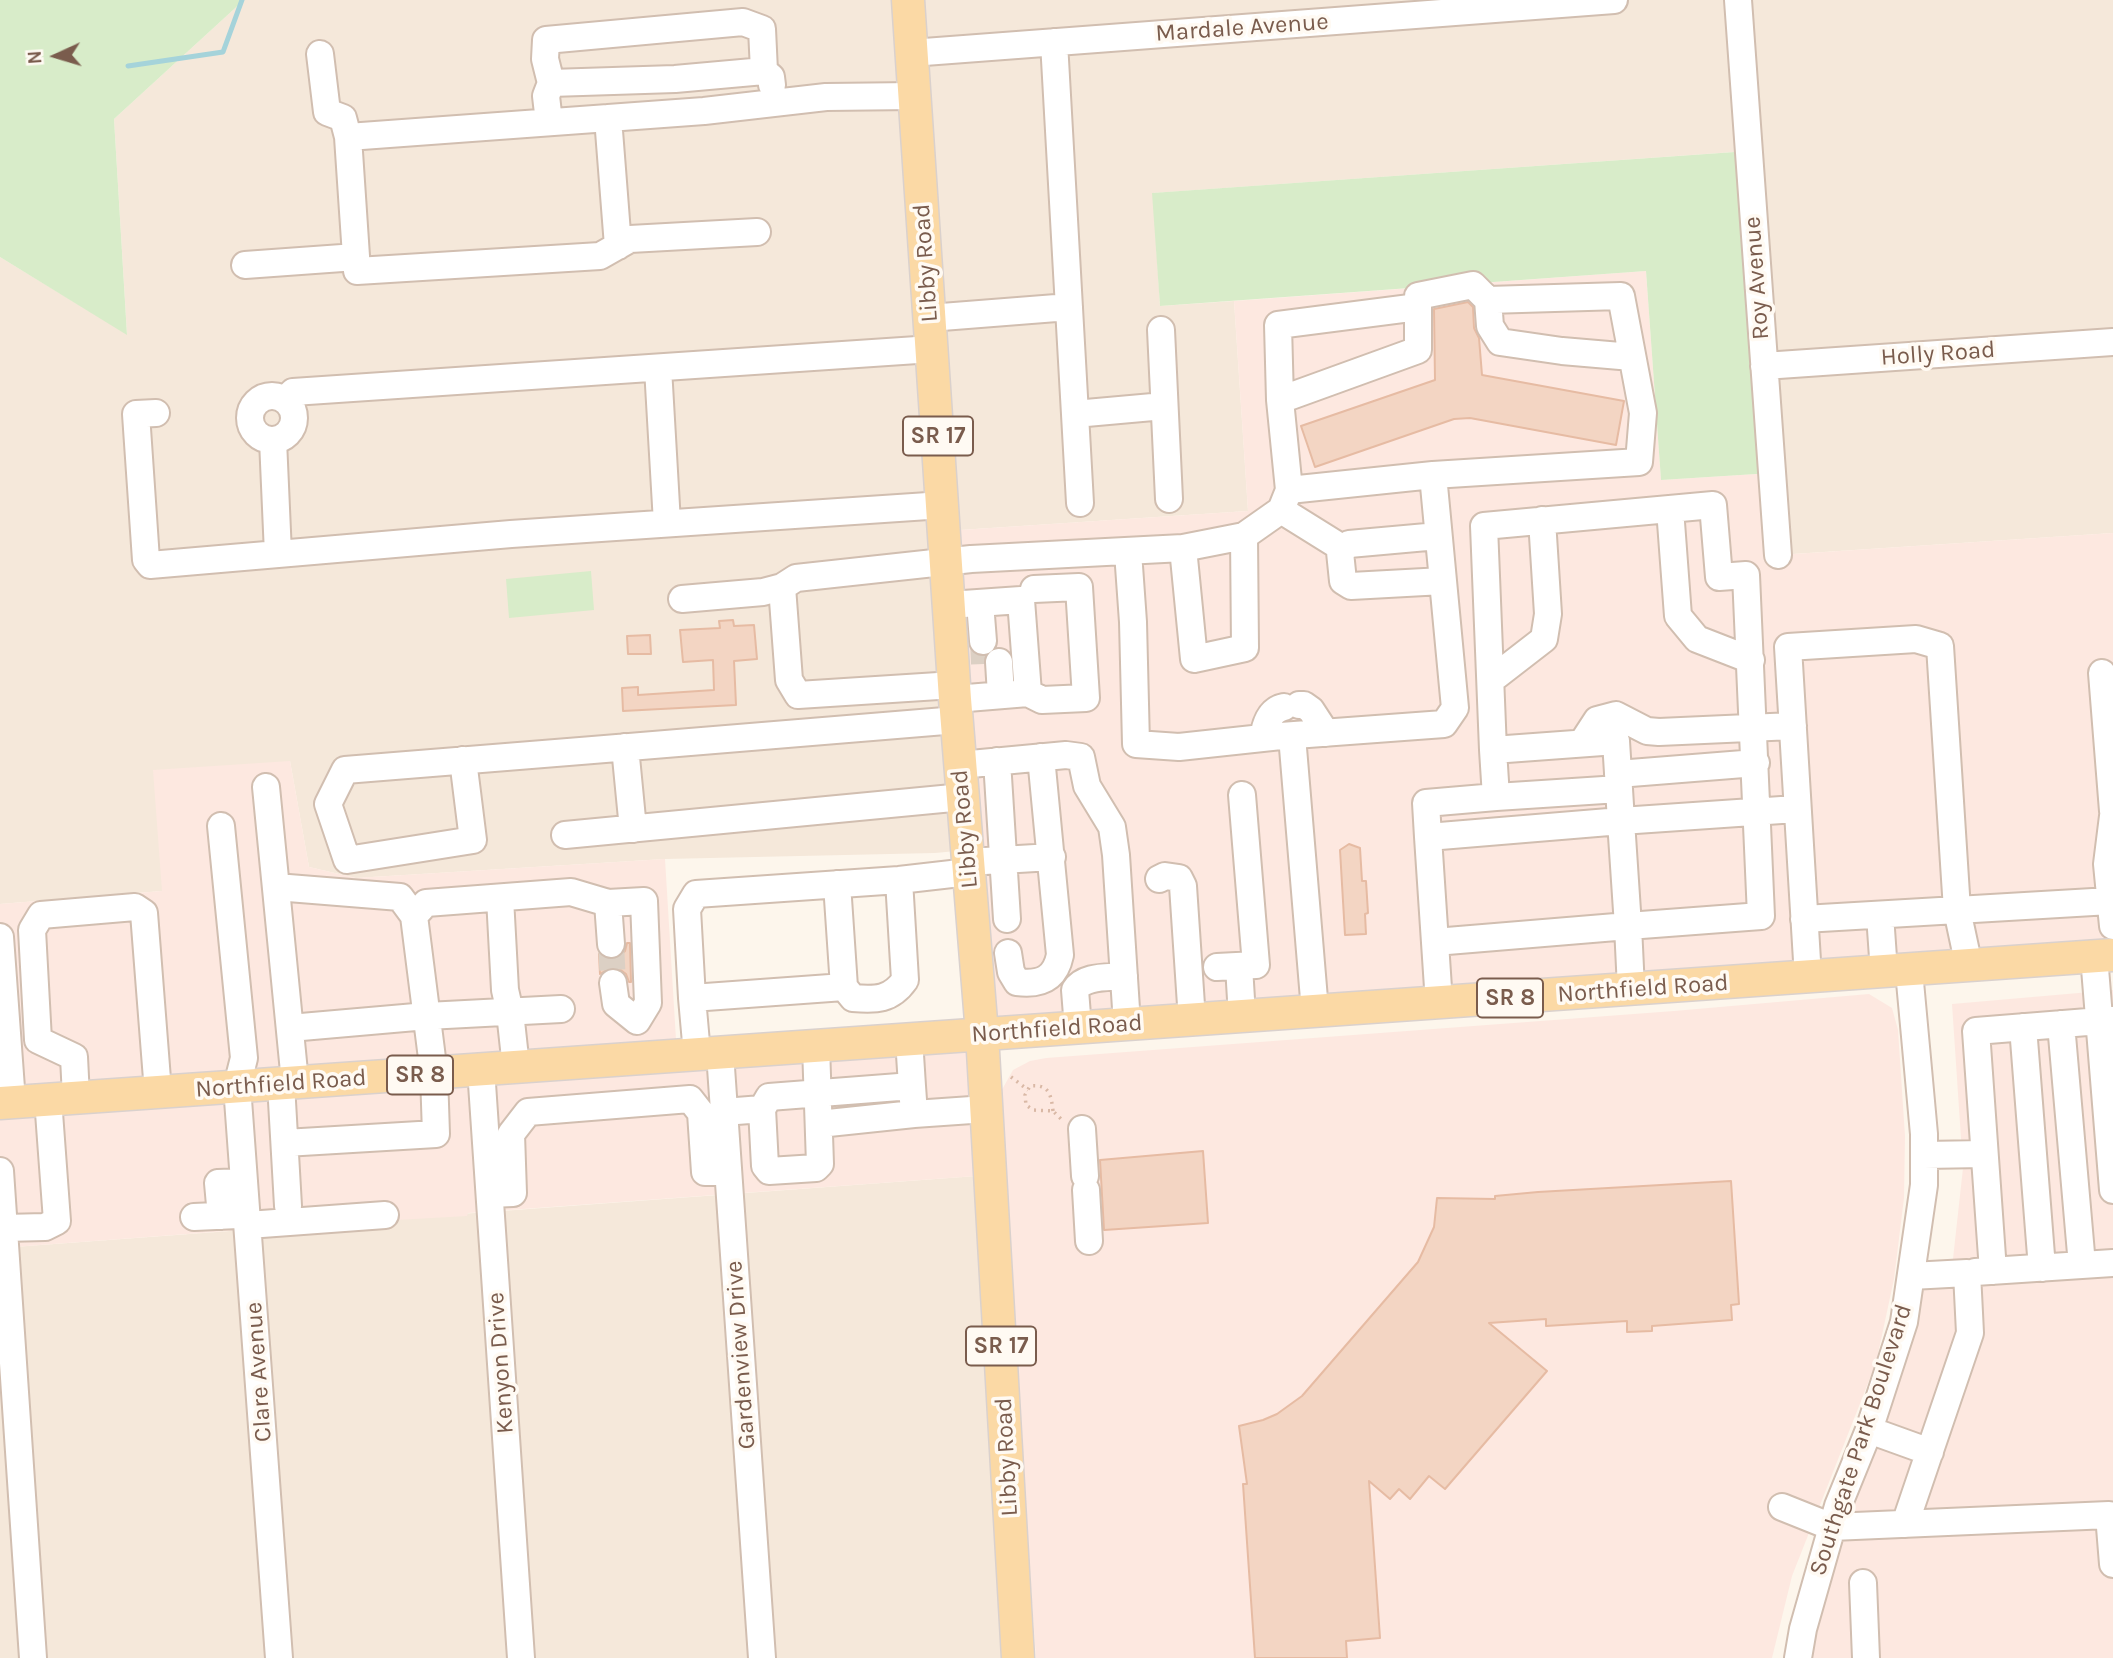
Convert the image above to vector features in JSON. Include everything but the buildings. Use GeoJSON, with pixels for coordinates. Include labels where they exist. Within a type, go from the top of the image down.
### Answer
{"type":"FeatureCollection","features":[{"type":"Feature","properties":{"kind":"main road","name":"Libby Road"},"geometry":{"type":"LineString","coordinates":[[908,0],[947,563],[975,603],[955,701],[982,1034],[1018,1658]]}},
{"type":"Feature","properties":{"kind":"main road","name":"Northfield Road"},"geometry":{"type":"LineString","coordinates":[[6,1102],[1896,972],[2103,955]]}},
{"type":"Feature","properties":{"kind":"street","name":"Mardale Avenue"},"geometry":{"type":"LineString","coordinates":[[911,53],[1614,0]]}},
{"type":"Feature","properties":{"kind":"street","name":"Roy Avenue"},"geometry":{"type":"LineString","coordinates":[[1738,0],[1778,555]]}},
{"type":"Feature","properties":{"kind":"street"},"geometry":{"type":"LineString","coordinates":[[549,122],[546,96],[551,83],[545,59],[546,40],[743,22],[762,29],[764,71]]}},
{"type":"Feature","properties":{"kind":"street"},"geometry":{"type":"LineString","coordinates":[[1054,42],[1080,503]]}},
{"type":"Feature","properties":{"kind":"street"},"geometry":{"type":"LineString","coordinates":[[320,54],[327,112],[343,118],[348,137],[357,271],[600,256],[630,239],[757,232]]}},
{"type":"Feature","properties":{"kind":"street"},"geometry":{"type":"LineString","coordinates":[[551,83],[675,79],[764,71],[771,77],[775,103]]}},
{"type":"Feature","properties":{"kind":"street"},"geometry":{"type":"LineString","coordinates":[[348,137],[608,118],[826,97],[914,96]]}},
{"type":"Feature","properties":{"kind":"street"},"geometry":{"type":"LineString","coordinates":[[608,118],[618,246]]}},
{"type":"Feature","properties":{"kind":"street"},"geometry":{"type":"LineString","coordinates":[[245,265],[356,257]]}},
{"type":"Feature","properties":{"kind":"street"},"geometry":{"type":"LineString","coordinates":[[1280,400],[1418,350],[1418,296],[1473,285],[1488,300],[1490,326],[1500,342],[1632,357]]}},
{"type":"Feature","properties":{"kind":"street"},"geometry":{"type":"LineString","coordinates":[[682,599],[763,592],[782,587],[796,578],[971,559],[1183,548],[1244,536],[1285,500],[1433,475],[1639,462],[1643,413],[1622,296],[1488,300]]}},
{"type":"Feature","properties":{"kind":"street"},"geometry":{"type":"LineString","coordinates":[[929,318],[1069,307]]}},
{"type":"Feature","properties":{"kind":"street"},"geometry":{"type":"LineString","coordinates":[[1342,548],[1285,500],[1278,325],[1418,307]]}},
{"type":"Feature","properties":{"kind":"street"},"geometry":{"type":"LineString","coordinates":[[1161,330],[1170,499]]}},
{"type":"Feature","properties":{"kind":"street","name":"Holly Road"},"geometry":{"type":"LineString","coordinates":[[1764,366],[2113,342]]}},
{"type":"Feature","properties":{"kind":"street"},"geometry":{"type":"LineString","coordinates":[[278,554],[273,440],[258,435],[252,427],[250,416],[260,398],[272,395],[285,400],[293,392],[932,349]]}},
{"type":"Feature","properties":{"kind":"street"},"geometry":{"type":"LineString","coordinates":[[658,368],[667,523]]}},
{"type":"Feature","properties":{"kind":"street"},"geometry":{"type":"LineString","coordinates":[[1075,414],[1164,406]]}},
{"type":"Feature","properties":{"kind":"street"},"geometry":{"type":"LineString","coordinates":[[156,412],[136,414],[146,560],[150,565],[511,534],[943,505]]}},
{"type":"Feature","properties":{"kind":"street"},"geometry":{"type":"LineString","coordinates":[[1128,552],[1136,744],[1178,747],[1444,724],[1455,708],[1433,475]]}},
{"type":"Feature","properties":{"kind":"street"},"geometry":{"type":"LineString","coordinates":[[1435,942],[1761,916],[1746,575],[1719,577],[1713,505],[1484,526],[1496,797]]}},
{"type":"Feature","properties":{"kind":"street"},"geometry":{"type":"LineString","coordinates":[[1670,509],[1678,616],[1697,639],[1751,660]]}},
{"type":"Feature","properties":{"kind":"street"},"geometry":{"type":"LineString","coordinates":[[1491,680],[1545,639],[1548,614],[1542,520]]}},
{"type":"Feature","properties":{"kind":"street"},"geometry":{"type":"LineString","coordinates":[[1183,548],[1194,659],[1245,648],[1244,536]]}},
{"type":"Feature","properties":{"kind":"street"},"geometry":{"type":"LineString","coordinates":[[1438,536],[1349,544],[1340,552],[1342,577],[1347,585],[1443,581]]}},
{"type":"Feature","properties":{"kind":"street"},"geometry":{"type":"LineString","coordinates":[[782,587],[789,680],[798,695],[955,701]]}},
{"type":"Feature","properties":{"kind":"street"},"geometry":{"type":"LineString","coordinates":[[463,760],[473,840],[347,860],[328,804],[345,770],[463,760],[625,747],[994,696],[1028,693],[1042,700],[1086,698],[1079,587],[1034,589]]}},
{"type":"Feature","properties":{"kind":"street"},"geometry":{"type":"LineString","coordinates":[[994,696],[991,652],[975,603],[1021,600],[1028,693]]}},
{"type":"Feature","properties":{"kind":"street"},"geometry":{"type":"LineString","coordinates":[[1808,977],[1788,647],[1916,639],[1940,646],[1957,910],[1969,966]]}},
{"type":"Feature","properties":{"kind":"street"},"geometry":{"type":"LineString","coordinates":[[1804,919],[1957,910],[2112,914],[2107,864],[2113,813],[2102,673]]}},
{"type":"Feature","properties":{"kind":"street"},"geometry":{"type":"LineString","coordinates":[[1263,738],[1265,723],[1278,708],[1291,706],[1304,705],[1311,710],[1326,733]]}},
{"type":"Feature","properties":{"kind":"street"},"geometry":{"type":"LineString","coordinates":[[1582,743],[1597,720],[1616,715],[1647,731],[1659,732],[1793,726]]}},
{"type":"Feature","properties":{"kind":"street"},"geometry":{"type":"LineString","coordinates":[[1293,736],[1315,1011]]}},
{"type":"Feature","properties":{"kind":"street"},"geometry":{"type":"LineString","coordinates":[[1493,750],[1616,741],[1631,989]]}},
{"type":"Feature","properties":{"kind":"street"},"geometry":{"type":"LineString","coordinates":[[625,747],[633,829]]}},
{"type":"Feature","properties":{"kind":"street"},"geometry":{"type":"LineString","coordinates":[[997,761],[1011,972],[1017,982],[1038,981],[1048,978],[1057,970],[1060,955],[1041,757]]}},
{"type":"Feature","properties":{"kind":"street"},"geometry":{"type":"LineString","coordinates":[[960,765],[1041,757],[1081,757],[1087,786],[1112,827],[1127,1024]]}},
{"type":"Feature","properties":{"kind":"street"},"geometry":{"type":"LineString","coordinates":[[1439,1003],[1426,803],[1496,797],[1756,763]]}},
{"type":"Feature","properties":{"kind":"street"},"geometry":{"type":"LineString","coordinates":[[266,787],[290,1028],[285,1143],[288,1206]]}},
{"type":"Feature","properties":{"kind":"street"},"geometry":{"type":"LineString","coordinates":[[1242,795],[1256,965],[1228,967],[1242,1016]]}},
{"type":"Feature","properties":{"kind":"street"},"geometry":{"type":"LineString","coordinates":[[565,835],[963,797]]}},
{"type":"Feature","properties":{"kind":"street"},"geometry":{"type":"LineString","coordinates":[[1428,837],[1796,809]]}},
{"type":"Feature","properties":{"kind":"street","name":"Clare Avenue"},"geometry":{"type":"LineString","coordinates":[[221,826],[244,1058],[237,1086],[279,1658]]}},
{"type":"Feature","properties":{"kind":"street"},"geometry":{"type":"LineString","coordinates":[[899,880],[905,980],[896,993],[873,999],[853,998],[844,987],[837,884],[899,880],[1004,860],[1052,857]]}},
{"type":"Feature","properties":{"kind":"street"},"geometry":{"type":"LineString","coordinates":[[1159,879],[1165,876],[1179,878],[1183,886],[1192,1020]]}},
{"type":"Feature","properties":{"kind":"street","name":"Gardenview Drive"},"geometry":{"type":"LineString","coordinates":[[762,1658],[723,1112],[692,998],[687,909],[696,894],[837,884]]}},
{"type":"Feature","properties":{"kind":"street"},"geometry":{"type":"LineString","coordinates":[[276,887],[400,897],[414,916],[434,1074],[436,1134],[285,1143]]}},
{"type":"Feature","properties":{"kind":"street"},"geometry":{"type":"LineString","coordinates":[[414,916],[426,903],[571,892],[608,903],[644,901],[648,1003],[636,1021],[640,1058]]}},
{"type":"Feature","properties":{"kind":"street"},"geometry":{"type":"LineString","coordinates":[[500,898],[505,990],[516,1067]]}},
{"type":"Feature","properties":{"kind":"street"},"geometry":{"type":"LineString","coordinates":[[608,903],[611,944]]}},
{"type":"Feature","properties":{"kind":"street"},"geometry":{"type":"LineString","coordinates":[[38,1040],[32,930],[41,915],[135,907],[145,913],[158,1092]]}},
{"type":"Feature","properties":{"kind":"street","name":"Southgate Park Boulevard"},"geometry":{"type":"LineString","coordinates":[[1798,1658],[1802,1629],[1838,1506],[1869,1430],[1904,1322],[1924,1185],[1924,1155],[1896,972],[1880,915]]}},
{"type":"Feature","properties":{"kind":"street"},"geometry":{"type":"LineString","coordinates":[[0,937],[7,1042],[6,1102]]}},
{"type":"Feature","properties":{"kind":"street"},"geometry":{"type":"LineString","coordinates":[[975,956],[1007,937]]}},
{"type":"Feature","properties":{"kind":"street"},"geometry":{"type":"LineString","coordinates":[[2103,955],[2113,1190]]}},
{"type":"Feature","properties":{"kind":"street"},"geometry":{"type":"LineString","coordinates":[[2,984],[34,970]]}},
{"type":"Feature","properties":{"kind":"street"},"geometry":{"type":"LineString","coordinates":[[1078,1028],[1077,985],[1082,981],[1124,976]]}},
{"type":"Feature","properties":{"kind":"street"},"geometry":{"type":"LineString","coordinates":[[614,983],[617,1004],[636,1021]]}},
{"type":"Feature","properties":{"kind":"street"},"geometry":{"type":"LineString","coordinates":[[692,998],[844,987]]}},
{"type":"Feature","properties":{"kind":"street"},"geometry":{"type":"LineString","coordinates":[[290,1028],[427,1016],[561,1009]]}},
{"type":"Feature","properties":{"kind":"street"},"geometry":{"type":"LineString","coordinates":[[1993,1271],[1976,1031],[2106,1020]]}},
{"type":"Feature","properties":{"kind":"street"},"geometry":{"type":"LineString","coordinates":[[2061,1024],[2082,1265]]}},
{"type":"Feature","properties":{"kind":"street"},"geometry":{"type":"LineString","coordinates":[[2023,1027],[2042,1268]]}},
{"type":"Feature","properties":{"kind":"street"},"geometry":{"type":"LineString","coordinates":[[909,1039],[914,1114]]}},
{"type":"Feature","properties":{"kind":"street"},"geometry":{"type":"LineString","coordinates":[[4,1228],[45,1227],[57,1221],[62,1098],[74,1057],[38,1040],[7,1042]]}},
{"type":"Feature","properties":{"kind":"street"},"geometry":{"type":"LineString","coordinates":[[816,1046],[818,1093],[820,1124],[820,1164],[816,1168],[769,1171],[765,1166],[762,1109],[769,1097],[818,1093],[912,1086]]}},
{"type":"Feature","properties":{"kind":"street","name":"Kenyon Drive"},"geometry":{"type":"LineString","coordinates":[[481,1069],[521,1658]]}},
{"type":"Feature","properties":{"kind":"street"},"geometry":{"type":"LineString","coordinates":[[490,1194],[513,1193],[510,1134],[528,1112],[690,1099],[701,1113],[705,1172],[728,1172]]}},
{"type":"Feature","properties":{"kind":"street"},"geometry":{"type":"LineString","coordinates":[[723,1112],[762,1109]]}},
{"type":"Feature","properties":{"kind":"street"},"geometry":{"type":"LineString","coordinates":[[820,1124],[986,1109]]}},
{"type":"Feature","properties":{"kind":"street"},"geometry":{"type":"LineString","coordinates":[[1076,1129],[1085,1183],[1089,1241]]}},
{"type":"Feature","properties":{"kind":"street"},"geometry":{"type":"LineString","coordinates":[[1924,1155],[1984,1154]]}},
{"type":"Feature","properties":{"kind":"street"},"geometry":{"type":"LineString","coordinates":[[0,1171],[33,1658]]}},
{"type":"Feature","properties":{"kind":"street"},"geometry":{"type":"LineString","coordinates":[[221,1216],[218,1183],[244,1182]]}},
{"type":"Feature","properties":{"kind":"street"},"geometry":{"type":"LineString","coordinates":[[194,1217],[221,1216],[247,1220],[385,1215]]}},
{"type":"Feature","properties":{"kind":"street"},"geometry":{"type":"LineString","coordinates":[[1911,1276],[2113,1263]]}},
{"type":"Feature","properties":{"kind":"street"},"geometry":{"type":"LineString","coordinates":[[1905,1524],[1970,1334],[1966,1273]]}},
{"type":"Feature","properties":{"kind":"street"},"geometry":{"type":"LineString","coordinates":[[1869,1430],[1930,1452]]}},
{"type":"Feature","properties":{"kind":"street"},"geometry":{"type":"LineString","coordinates":[[1782,1507],[1832,1527],[2109,1515],[2113,1564]]}},
{"type":"Feature","properties":{"kind":"street"},"geometry":{"type":"LineString","coordinates":[[1863,1583],[1866,1658]]}},
{"type":"Feature","properties":{"kind":"path"},"geometry":{"type":"LineString","coordinates":[[1011,1077],[1028,1090]]}},
{"type":"Feature","properties":{"kind":"path"},"geometry":{"type":"LineString","coordinates":[[1053,1111],[1052,1096],[1047,1088],[1030,1086],[1025,1095],[1026,1105],[1033,1110],[1053,1111],[1076,1129]]}},
{"type":"Feature","properties":{"kind":"shaded area"},"geometry":{"type":"Polygon","coordinates":[[[244,0],[2113,0],[2113,533],[1778,555],[1748,151],[1153,193],[1160,306],[1234,301],[1248,511],[945,531],[967,850],[665,859],[356,878],[309,867],[290,761],[162,891],[0,904],[0,257],[127,334],[114,119],[244,0]]]}},
{"type":"Feature","properties":{"kind":"shaded area"},"geometry":{"type":"Polygon","coordinates":[[[1646,271],[1661,480],[1772,473],[1779,555],[2113,533],[2113,954],[982,1034],[990,1175],[468,1213],[467,1216],[0,1248],[0,904],[162,891],[153,770],[290,761],[309,867],[356,878],[665,859],[677,1056],[981,1034],[945,531],[1248,511],[1234,301],[1646,271]]]}},
{"type":"Feature","properties":{"kind":"shaded area"},"geometry":{"type":"Polygon","coordinates":[[[2113,990],[2113,1658],[1798,1658],[1909,1288],[1950,1286],[1963,1168],[1952,1004],[2113,990]]]}},
{"type":"Feature","properties":{"kind":"shaded area"},"geometry":{"type":"Polygon","coordinates":[[[1869,994],[1892,1008],[1898,1030],[1905,1136],[1904,1198],[1894,1279],[1876,1363],[1792,1576],[1772,1658],[1036,1658],[999,1095],[1013,1070],[1030,1061],[1046,1058],[1869,994]]]}},
{"type":"Feature","properties":{"kind":"shaded area"},"geometry":{"type":"Polygon","coordinates":[[[990,1175],[1018,1658],[0,1658],[0,1248],[990,1175]]]}},
{"type":"Feature","properties":{"kind":"green space"},"geometry":{"type":"Polygon","coordinates":[[[0,0],[244,0],[114,119],[127,335],[0,257],[0,0]]]}},
{"type":"Feature","properties":{"kind":"green space"},"geometry":{"type":"Polygon","coordinates":[[[1749,151],[1772,473],[1661,480],[1646,271],[1160,306],[1152,193],[1749,151]]]}},
{"type":"Feature","properties":{"kind":"green space"},"geometry":{"type":"Polygon","coordinates":[[[591,571],[594,610],[509,618],[506,579],[591,571]]]}},
{"type":"Feature","properties":{"kind":"waterway"},"geometry":{"type":"LineString","coordinates":[[128,66],[223,52],[242,0]]}},
{"type":"Feature","properties":{"kind":"tunnel"},"geometry":{"type":"LineString","coordinates":[[983,641],[984,664]]}},
{"type":"Feature","properties":{"kind":"tunnel"},"geometry":{"type":"LineString","coordinates":[[611,944],[613,983]]}}]}
